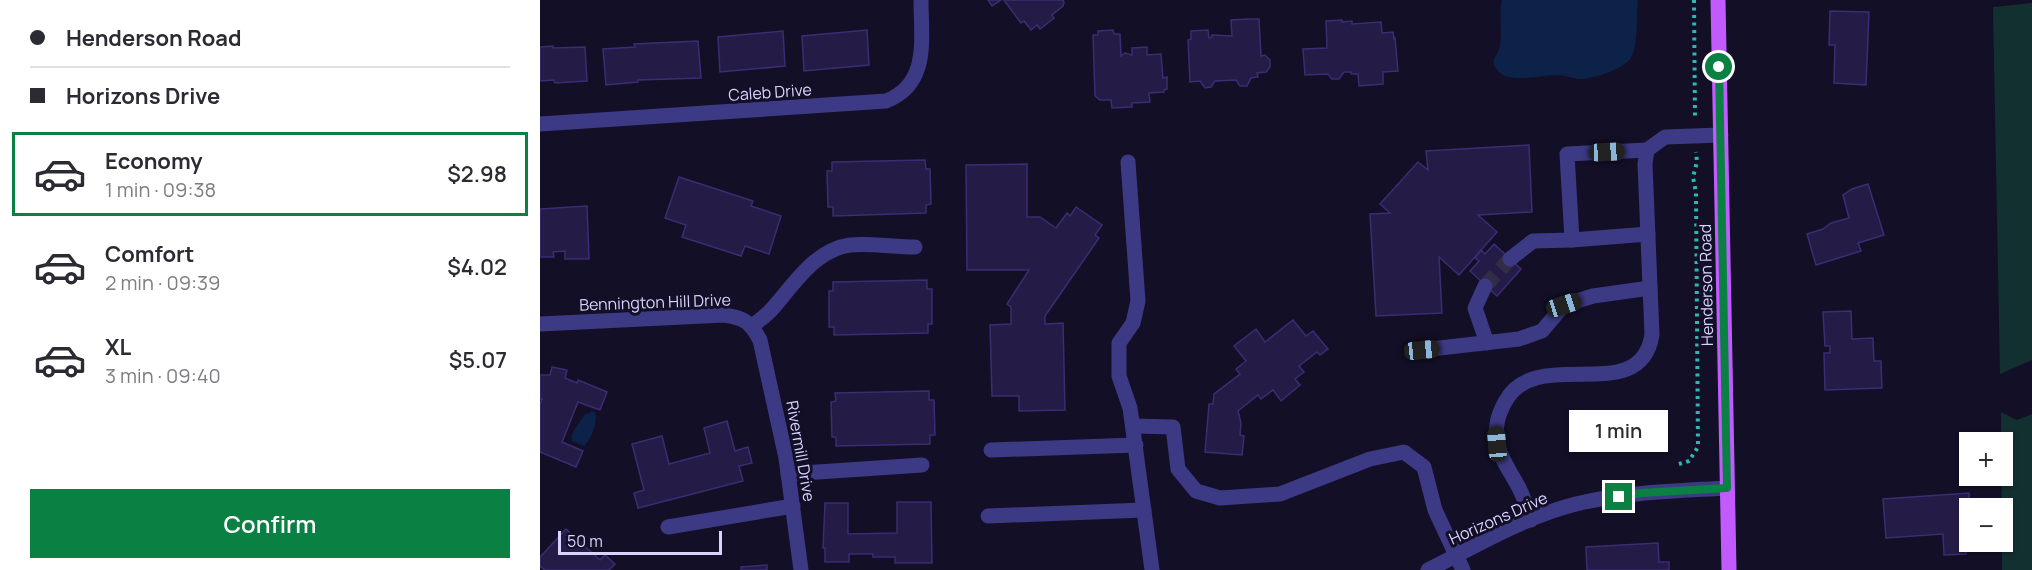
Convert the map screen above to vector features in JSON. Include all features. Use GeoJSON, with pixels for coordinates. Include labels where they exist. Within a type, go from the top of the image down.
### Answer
{"type":"FeatureCollection","features":[{"type":"Feature","properties":{"kind":"main road","name":"Henderson Road"},"geometry":{"type":"LineString","coordinates":[[1718,0],[1729,570]]}},
{"type":"Feature","properties":{"kind":"street","name":"Caleb Drive"},"geometry":{"type":"LineString","coordinates":[[540,124],[886,101],[902,93],[915,78],[921,48],[921,0]]}},
{"type":"Feature","properties":{"kind":"street"},"geometry":{"type":"LineString","coordinates":[[1572,240],[1567,153],[1647,150],[1665,137],[1721,135]]}},
{"type":"Feature","properties":{"kind":"street"},"geometry":{"type":"LineString","coordinates":[[1531,520],[1521,493],[1497,444],[1495,423],[1509,394],[1522,383],[1545,375],[1627,370],[1638,364],[1649,350],[1652,334],[1645,164],[1647,150]]}},
{"type":"Feature","properties":{"kind":"street"},"geometry":{"type":"LineString","coordinates":[[1128,162],[1138,301],[1133,323],[1119,343],[1119,376],[1130,408],[1152,570]]}},
{"type":"Feature","properties":{"kind":"street"},"geometry":{"type":"LineString","coordinates":[[1510,259],[1533,241],[1648,234]]}},
{"type":"Feature","properties":{"kind":"street"},"geometry":{"type":"LineString","coordinates":[[756,333],[771,310],[804,272],[830,251],[850,245],[915,248]]}},
{"type":"Feature","properties":{"kind":"street"},"geometry":{"type":"LineString","coordinates":[[1485,286],[1475,308],[1487,343]]}},
{"type":"Feature","properties":{"kind":"street"},"geometry":{"type":"LineString","coordinates":[[1422,350],[1519,339],[1542,331],[1564,305],[1593,296],[1650,288]]}},
{"type":"Feature","properties":{"kind":"street","name":"Bennington Hill Drive"},"geometry":{"type":"LineString","coordinates":[[540,324],[724,315],[740,317],[756,333]]}},
{"type":"Feature","properties":{"kind":"street","name":"Rivermill Drive"},"geometry":{"type":"LineString","coordinates":[[756,333],[788,474],[801,570]]}},
{"type":"Feature","properties":{"kind":"street"},"geometry":{"type":"LineString","coordinates":[[1132,426],[1173,427],[1178,469],[1196,491],[1220,498],[1280,494],[1370,459],[1404,452],[1424,467],[1435,510],[1459,563]]}},
{"type":"Feature","properties":{"kind":"street"},"geometry":{"type":"LineString","coordinates":[[991,450],[1136,445]]}},
{"type":"Feature","properties":{"kind":"street"},"geometry":{"type":"LineString","coordinates":[[788,474],[922,465]]}},
{"type":"Feature","properties":{"kind":"street","name":"Horizons Drive"},"geometry":{"type":"LineString","coordinates":[[1428,570],[1459,563],[1531,520],[1575,505],[1641,493],[1727,488]]}},
{"type":"Feature","properties":{"kind":"street"},"geometry":{"type":"LineString","coordinates":[[668,527],[793,506]]}},
{"type":"Feature","properties":{"kind":"street"},"geometry":{"type":"LineString","coordinates":[[988,516],[1144,510]]}},
{"type":"Feature","properties":{"kind":"path"},"geometry":{"type":"LineString","coordinates":[[1679,464],[1689,461],[1698,447],[1696,193],[1693,177],[1696,162],[1694,0]]}},
{"type":"Feature","properties":{"kind":"green space"},"geometry":{"type":"Polygon","coordinates":[[[2032,3],[2032,360],[2000,374],[1993,7],[2032,3]]]}},
{"type":"Feature","properties":{"kind":"green space"},"geometry":{"type":"Polygon","coordinates":[[[2001,412],[2017,420],[2032,414],[2032,570],[2002,570],[2002,552],[2013,552],[2013,498],[2002,498],[2001,486],[2013,486],[2013,432],[2001,432],[2001,412]]]}},
{"type":"Feature","properties":{"kind":"water"},"geometry":{"type":"Polygon","coordinates":[[[1502,0],[1638,0],[1633,54],[1621,66],[1591,78],[1579,79],[1562,75],[1523,78],[1506,76],[1500,73],[1494,64],[1501,40],[1502,0]]]}},
{"type":"Feature","properties":{"kind":"water"},"geometry":{"type":"Polygon","coordinates":[[[595,412],[595,425],[590,439],[584,446],[572,441],[572,437],[585,414],[595,412]]]}},
{"type":"Feature","properties":{"kind":"building"},"geometry":{"type":"Polygon","coordinates":[[[988,0],[1001,0],[992,6],[988,0]]]}},
{"type":"Feature","properties":{"kind":"building"},"geometry":{"type":"Polygon","coordinates":[[[1004,0],[1063,0],[1064,2],[1063,6],[1052,15],[1054,18],[1040,29],[1037,25],[1031,30],[1024,21],[1021,23],[1004,0]]]}},
{"type":"Feature","properties":{"kind":"building"},"geometry":{"type":"Polygon","coordinates":[[[1830,11],[1869,12],[1866,85],[1834,83],[1835,45],[1829,45],[1830,11]]]}},
{"type":"Feature","properties":{"kind":"building"},"geometry":{"type":"Polygon","coordinates":[[[1259,19],[1261,56],[1265,55],[1270,60],[1270,67],[1266,72],[1257,73],[1258,77],[1251,78],[1247,86],[1240,86],[1236,80],[1215,81],[1211,87],[1205,88],[1200,81],[1190,82],[1188,40],[1191,39],[1191,31],[1208,30],[1209,38],[1212,35],[1232,36],[1231,20],[1259,19]]]}},
{"type":"Feature","properties":{"kind":"building"},"geometry":{"type":"Polygon","coordinates":[[[1342,20],[1342,22],[1352,21],[1352,24],[1381,22],[1382,33],[1393,32],[1398,71],[1383,72],[1383,84],[1359,86],[1358,74],[1351,74],[1351,72],[1344,72],[1339,79],[1332,79],[1328,74],[1305,75],[1303,49],[1327,48],[1326,21],[1342,20]]]}},
{"type":"Feature","properties":{"kind":"building"},"geometry":{"type":"Polygon","coordinates":[[[867,30],[869,65],[804,71],[802,36],[867,30]]]}},
{"type":"Feature","properties":{"kind":"building"},"geometry":{"type":"Polygon","coordinates":[[[1113,30],[1114,34],[1120,34],[1121,56],[1125,53],[1132,55],[1132,48],[1147,47],[1147,55],[1161,54],[1163,78],[1167,77],[1167,89],[1164,92],[1149,93],[1150,102],[1132,103],[1132,107],[1112,108],[1111,100],[1100,100],[1095,96],[1093,35],[1098,35],[1098,31],[1113,30]]]}},
{"type":"Feature","properties":{"kind":"building"},"geometry":{"type":"Polygon","coordinates":[[[783,31],[785,66],[720,72],[718,37],[783,31]]]}},
{"type":"Feature","properties":{"kind":"building"},"geometry":{"type":"Polygon","coordinates":[[[698,41],[701,78],[638,80],[638,82],[606,85],[603,49],[635,47],[634,44],[698,41]]]}},
{"type":"Feature","properties":{"kind":"building"},"geometry":{"type":"Polygon","coordinates":[[[553,46],[553,48],[585,47],[587,81],[555,83],[554,80],[540,81],[540,47],[553,46]]]}},
{"type":"Feature","properties":{"kind":"building"},"geometry":{"type":"Polygon","coordinates":[[[1529,145],[1532,212],[1478,215],[1497,232],[1459,275],[1439,257],[1442,313],[1376,316],[1370,214],[1390,213],[1380,204],[1418,162],[1428,170],[1426,151],[1529,145]]]}},
{"type":"Feature","properties":{"kind":"building"},"geometry":{"type":"Polygon","coordinates":[[[925,160],[926,169],[930,169],[931,204],[926,205],[926,213],[833,216],[833,207],[828,207],[827,171],[832,171],[832,162],[925,160]]]}},
{"type":"Feature","properties":{"kind":"building"},"geometry":{"type":"Polygon","coordinates":[[[1027,164],[1027,217],[1040,217],[1056,228],[1067,213],[1070,216],[1076,207],[1102,225],[1095,235],[1099,238],[1045,316],[1045,324],[1063,323],[1065,410],[1019,411],[1019,396],[992,396],[990,325],[1011,324],[1011,307],[1007,304],[1029,270],[967,270],[966,165],[1027,164]]]}},
{"type":"Feature","properties":{"kind":"building"},"geometry":{"type":"Polygon","coordinates":[[[679,177],[753,201],[751,206],[781,216],[769,254],[745,246],[741,256],[682,237],[686,225],[665,218],[679,177]]]}},
{"type":"Feature","properties":{"kind":"building"},"geometry":{"type":"Polygon","coordinates":[[[1868,184],[1884,235],[1858,243],[1861,251],[1816,265],[1807,234],[1849,218],[1843,195],[1852,189],[1868,184]]]}},
{"type":"Feature","properties":{"kind":"building"},"geometry":{"type":"Polygon","coordinates":[[[587,206],[589,259],[565,259],[565,251],[553,252],[554,257],[540,257],[540,209],[587,206]]]}},
{"type":"Feature","properties":{"kind":"building"},"geometry":{"type":"Polygon","coordinates":[[[1494,244],[1521,269],[1497,296],[1470,271],[1479,261],[1475,258],[1481,250],[1485,254],[1494,244]]]}},
{"type":"Feature","properties":{"kind":"building"},"geometry":{"type":"Polygon","coordinates":[[[927,280],[927,289],[932,289],[932,324],[928,324],[928,333],[834,335],[834,327],[829,327],[829,291],[833,291],[833,282],[927,280]]]}},
{"type":"Feature","properties":{"kind":"building"},"geometry":{"type":"Polygon","coordinates":[[[1851,311],[1852,339],[1873,338],[1874,361],[1881,361],[1882,388],[1825,390],[1824,353],[1830,353],[1830,346],[1825,346],[1823,312],[1851,311]]]}},
{"type":"Feature","properties":{"kind":"building"},"geometry":{"type":"Polygon","coordinates":[[[1293,320],[1306,336],[1313,331],[1328,349],[1320,355],[1317,352],[1299,366],[1304,372],[1295,379],[1300,385],[1281,401],[1273,390],[1261,399],[1258,395],[1238,411],[1241,423],[1240,435],[1244,436],[1242,455],[1205,452],[1209,404],[1213,404],[1214,394],[1240,374],[1236,369],[1246,361],[1234,346],[1256,329],[1265,342],[1293,320]]]}},
{"type":"Feature","properties":{"kind":"building"},"geometry":{"type":"Polygon","coordinates":[[[552,367],[567,370],[565,378],[577,383],[578,380],[607,392],[600,410],[578,402],[562,442],[583,451],[576,467],[540,452],[542,399],[540,399],[540,375],[550,375],[552,367]]]}},
{"type":"Feature","properties":{"kind":"building"},"geometry":{"type":"Polygon","coordinates":[[[929,391],[929,400],[934,400],[935,435],[930,435],[930,444],[836,446],[836,437],[832,437],[831,402],[836,401],[835,393],[929,391]]]}},
{"type":"Feature","properties":{"kind":"building"},"geometry":{"type":"Polygon","coordinates":[[[727,421],[735,451],[748,447],[752,463],[739,466],[743,481],[638,508],[634,493],[644,490],[632,444],[662,436],[669,464],[710,453],[704,428],[727,421]]]}},
{"type":"Feature","properties":{"kind":"building"},"geometry":{"type":"Polygon","coordinates":[[[1969,493],[1969,498],[1959,498],[1959,552],[1966,552],[1966,554],[1944,555],[1943,534],[1886,538],[1883,499],[1969,493]]]}},
{"type":"Feature","properties":{"kind":"building"},"geometry":{"type":"Polygon","coordinates":[[[897,502],[931,502],[932,563],[895,563],[895,557],[873,557],[873,554],[849,554],[849,562],[825,562],[825,548],[823,548],[825,503],[848,503],[848,534],[897,533],[897,502]]]}},
{"type":"Feature","properties":{"kind":"building"},"geometry":{"type":"Polygon","coordinates":[[[566,529],[600,560],[605,555],[615,564],[609,570],[545,570],[540,566],[540,557],[566,529]]]}},
{"type":"Feature","properties":{"kind":"building"},"geometry":{"type":"Polygon","coordinates":[[[1658,543],[1659,562],[1669,562],[1669,570],[1587,570],[1586,547],[1658,543]]]}},
{"type":"Feature","properties":{"kind":"building"},"geometry":{"type":"Polygon","coordinates":[[[767,565],[767,570],[741,570],[741,567],[767,565]]]}},
{"type":"Feature","properties":{"kind":"tunnel"},"geometry":{"type":"LineString","coordinates":[[1485,286],[1510,259]]}},
{"type":"Feature","properties":{"kind":"route"},"geometry":{"type":"LineString","coordinates":[[1619,497],[1641,493],[1727,488],[1719,67]]}}]}
